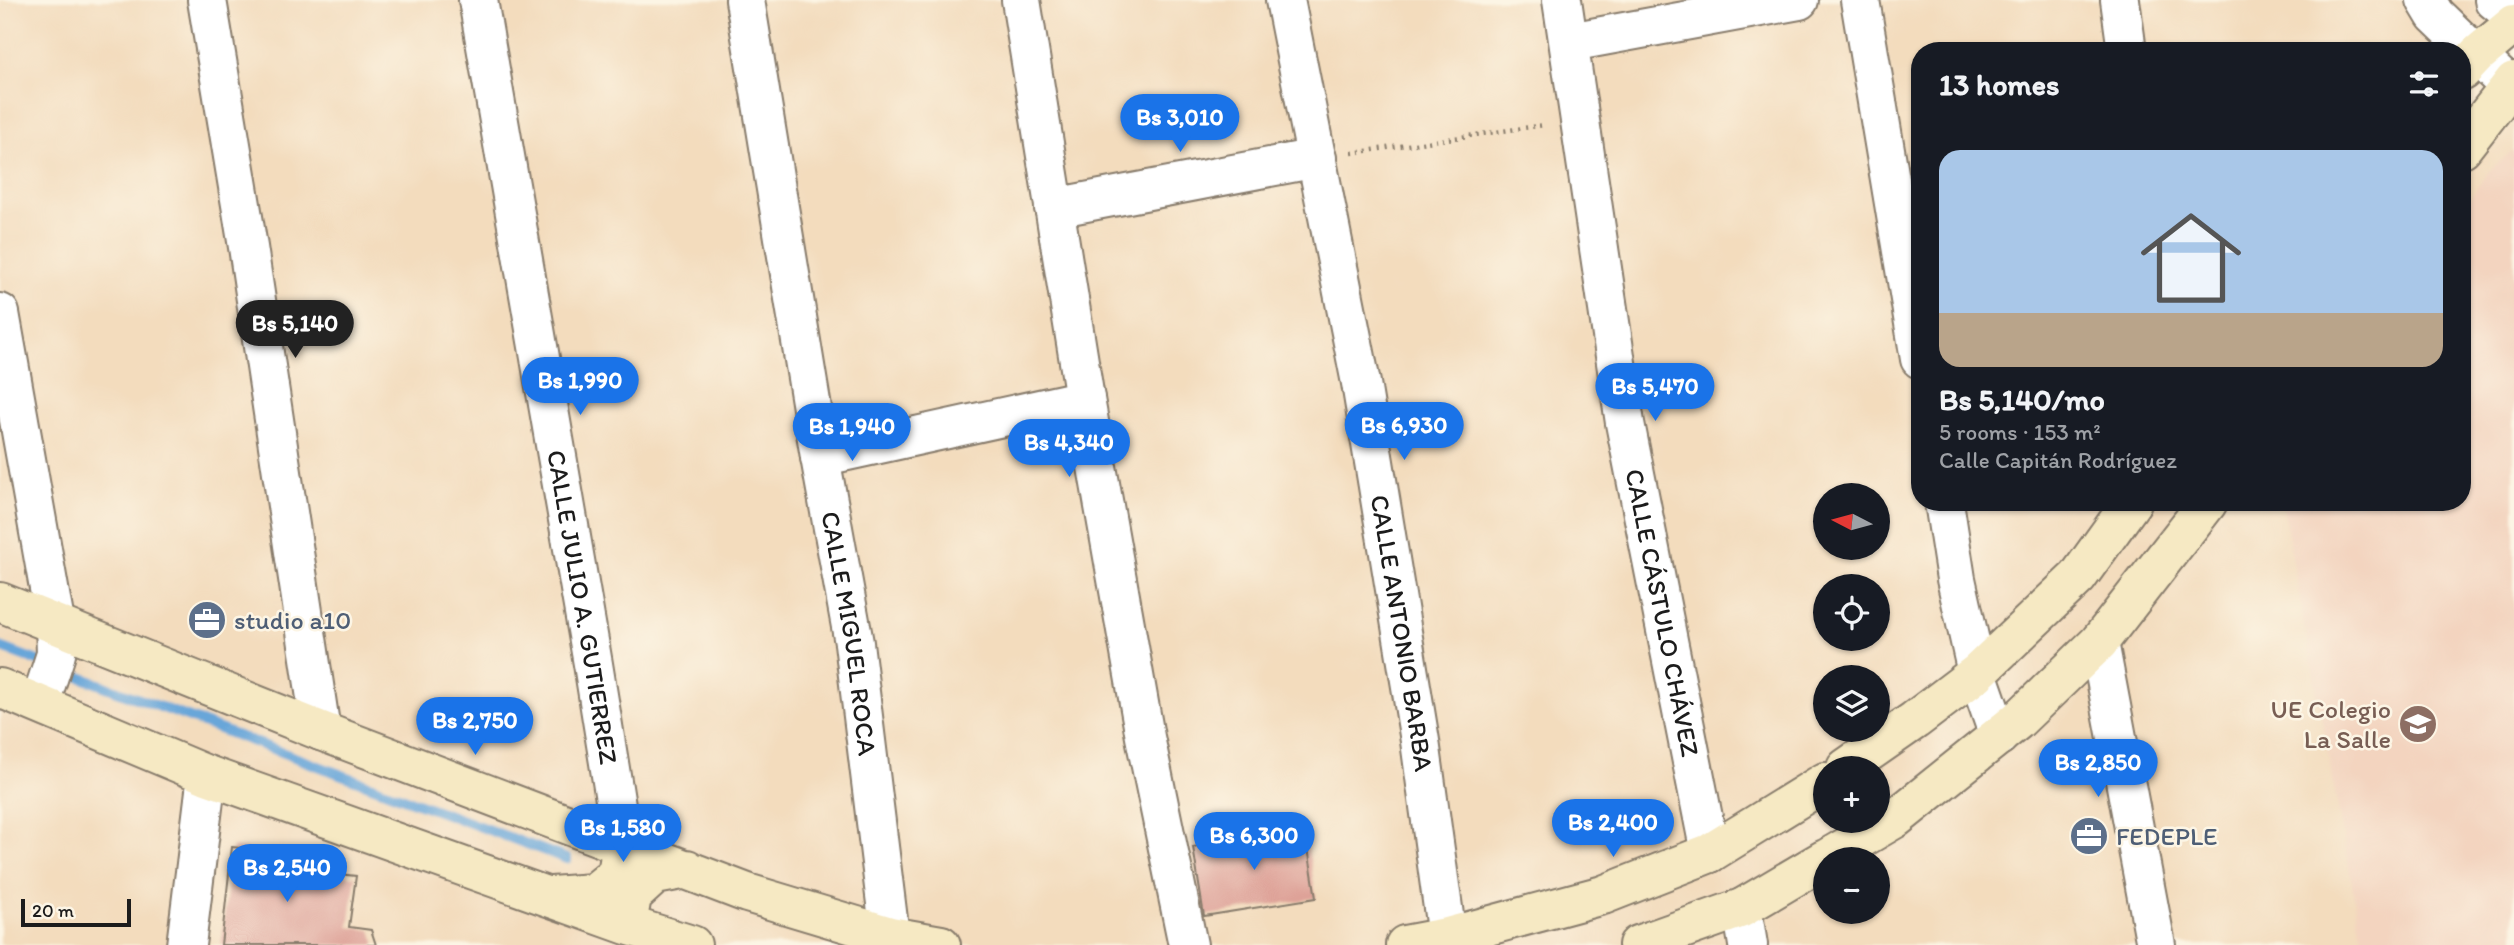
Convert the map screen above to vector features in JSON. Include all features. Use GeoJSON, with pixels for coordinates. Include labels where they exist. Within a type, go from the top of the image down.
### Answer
{"type":"FeatureCollection","features":[{"type":"Feature","properties":{"kind":"street"},"geometry":{"type":"LineString","coordinates":[[207,0],[248,247],[321,730]]}},
{"type":"Feature","properties":{"kind":"street","name":"CALLE JULIO A. GUTIERREZ"},"geometry":{"type":"LineString","coordinates":[[478,0],[622,843]]}},
{"type":"Feature","properties":{"kind":"street","name":"CALLE MIGUEL ROCA"},"geometry":{"type":"LineString","coordinates":[[745,0],[820,457],[854,643],[890,936]]}},
{"type":"Feature","properties":{"kind":"street"},"geometry":{"type":"LineString","coordinates":[[1021,0],[1085,399],[1145,737],[1188,945]]}},
{"type":"Feature","properties":{"kind":"street","name":"CALLE ANTONIO BARBA"},"geometry":{"type":"LineString","coordinates":[[1285,0],[1362,383],[1417,727],[1447,937]]}},
{"type":"Feature","properties":{"kind":"street","name":"CALLE CÁSTULO CHÁVEZ"},"geometry":{"type":"LineString","coordinates":[[1562,0],[1625,423],[1710,853]]}},
{"type":"Feature","properties":{"kind":"street"},"geometry":{"type":"LineString","coordinates":[[1570,42],[1799,0]]}},
{"type":"Feature","properties":{"kind":"street"},"geometry":{"type":"LineString","coordinates":[[1860,0],[1911,305]]}},
{"type":"Feature","properties":{"kind":"street"},"geometry":{"type":"LineString","coordinates":[[2120,0],[2126,42]]}},
{"type":"Feature","properties":{"kind":"street"},"geometry":{"type":"LineString","coordinates":[[2426,0],[2455,42]]}},
{"type":"Feature","properties":{"kind":"street"},"geometry":{"type":"LineString","coordinates":[[2494,0],[2514,16]]}},
{"type":"Feature","properties":{"kind":"street"},"geometry":{"type":"LineString","coordinates":[[2471,62],[2514,24]]}},
{"type":"Feature","properties":{"kind":"street"},"geometry":{"type":"LineString","coordinates":[[2471,63],[2511,83],[2471,136]]}},
{"type":"Feature","properties":{"kind":"street"},"geometry":{"type":"LineString","coordinates":[[1054,208],[1317,158]]}},
{"type":"Feature","properties":{"kind":"street"},"geometry":{"type":"LineString","coordinates":[[0,313],[49,666]]}},
{"type":"Feature","properties":{"kind":"street"},"geometry":{"type":"LineString","coordinates":[[820,457],[1085,399]]}},
{"type":"Feature","properties":{"kind":"street"},"geometry":{"type":"LineString","coordinates":[[1945,511],[1956,579],[1977,673],[1999,736]]}},
{"type":"Feature","properties":{"kind":"street"},"geometry":{"type":"LineString","coordinates":[[1863,756],[1977,673],[2078,577],[2126,511]]}},
{"type":"Feature","properties":{"kind":"street"},"geometry":{"type":"LineString","coordinates":[[1846,847],[1896,818],[2017,721],[2099,642],[2201,511]]}},
{"type":"Feature","properties":{"kind":"street"},"geometry":{"type":"LineString","coordinates":[[0,602],[49,666],[207,775],[549,897],[626,935],[692,945]]}},
{"type":"Feature","properties":{"kind":"street"},"geometry":{"type":"LineString","coordinates":[[2099,642],[2156,945]]}},
{"type":"Feature","properties":{"kind":"street"},"geometry":{"type":"LineString","coordinates":[[0,688],[49,666],[321,730],[747,893],[890,936],[941,945]]}},
{"type":"Feature","properties":{"kind":"street"},"geometry":{"type":"LineString","coordinates":[[186,945],[207,775]]}},
{"type":"Feature","properties":{"kind":"street"},"geometry":{"type":"LineString","coordinates":[[1405,945],[1447,937],[1603,895],[1710,853],[1813,789]]}},
{"type":"Feature","properties":{"kind":"street"},"geometry":{"type":"LineString","coordinates":[[549,897],[594,893],[617,874],[622,843]]}},
{"type":"Feature","properties":{"kind":"street"},"geometry":{"type":"LineString","coordinates":[[626,935],[632,896],[655,876],[687,869]]}},
{"type":"Feature","properties":{"kind":"street"},"geometry":{"type":"LineString","coordinates":[[1638,945],[1745,927],[1813,869]]}},
{"type":"Feature","properties":{"kind":"path"},"geometry":{"type":"LineString","coordinates":[[1317,158],[1579,120]]}},
{"type":"Feature","properties":{"kind":"shaded area","name":"UE Colegio La Salle"},"geometry":{"type":"Polygon","coordinates":[[[2514,149],[2514,945],[2363,945],[2284,511],[2471,511],[2471,197],[2487,173],[2514,149]]]}},
{"type":"Feature","properties":{"kind":"building"},"geometry":{"type":"Polygon","coordinates":[[[1305,829],[1316,898],[1204,916],[1193,847],[1305,829]]]}},
{"type":"Feature","properties":{"kind":"building"},"geometry":{"type":"Polygon","coordinates":[[[232,847],[292,854],[290,869],[356,876],[349,927],[371,930],[376,945],[221,945],[232,847]]]}},
{"type":"Feature","properties":{"kind":"waterway"},"geometry":{"type":"LineString","coordinates":[[0,647],[567,859]]}},
{"type":"Feature","properties":{"kind":"place","name":"studio a10"},"geometry":{"type":"Point","coordinates":[207,620]}},
{"type":"Feature","properties":{"kind":"place","name":"UE Colegio La Salle"},"geometry":{"type":"Point","coordinates":[2418,724]}},
{"type":"Feature","properties":{"kind":"place","name":"FEDEPLE"},"geometry":{"type":"Point","coordinates":[2089,836]}}]}
